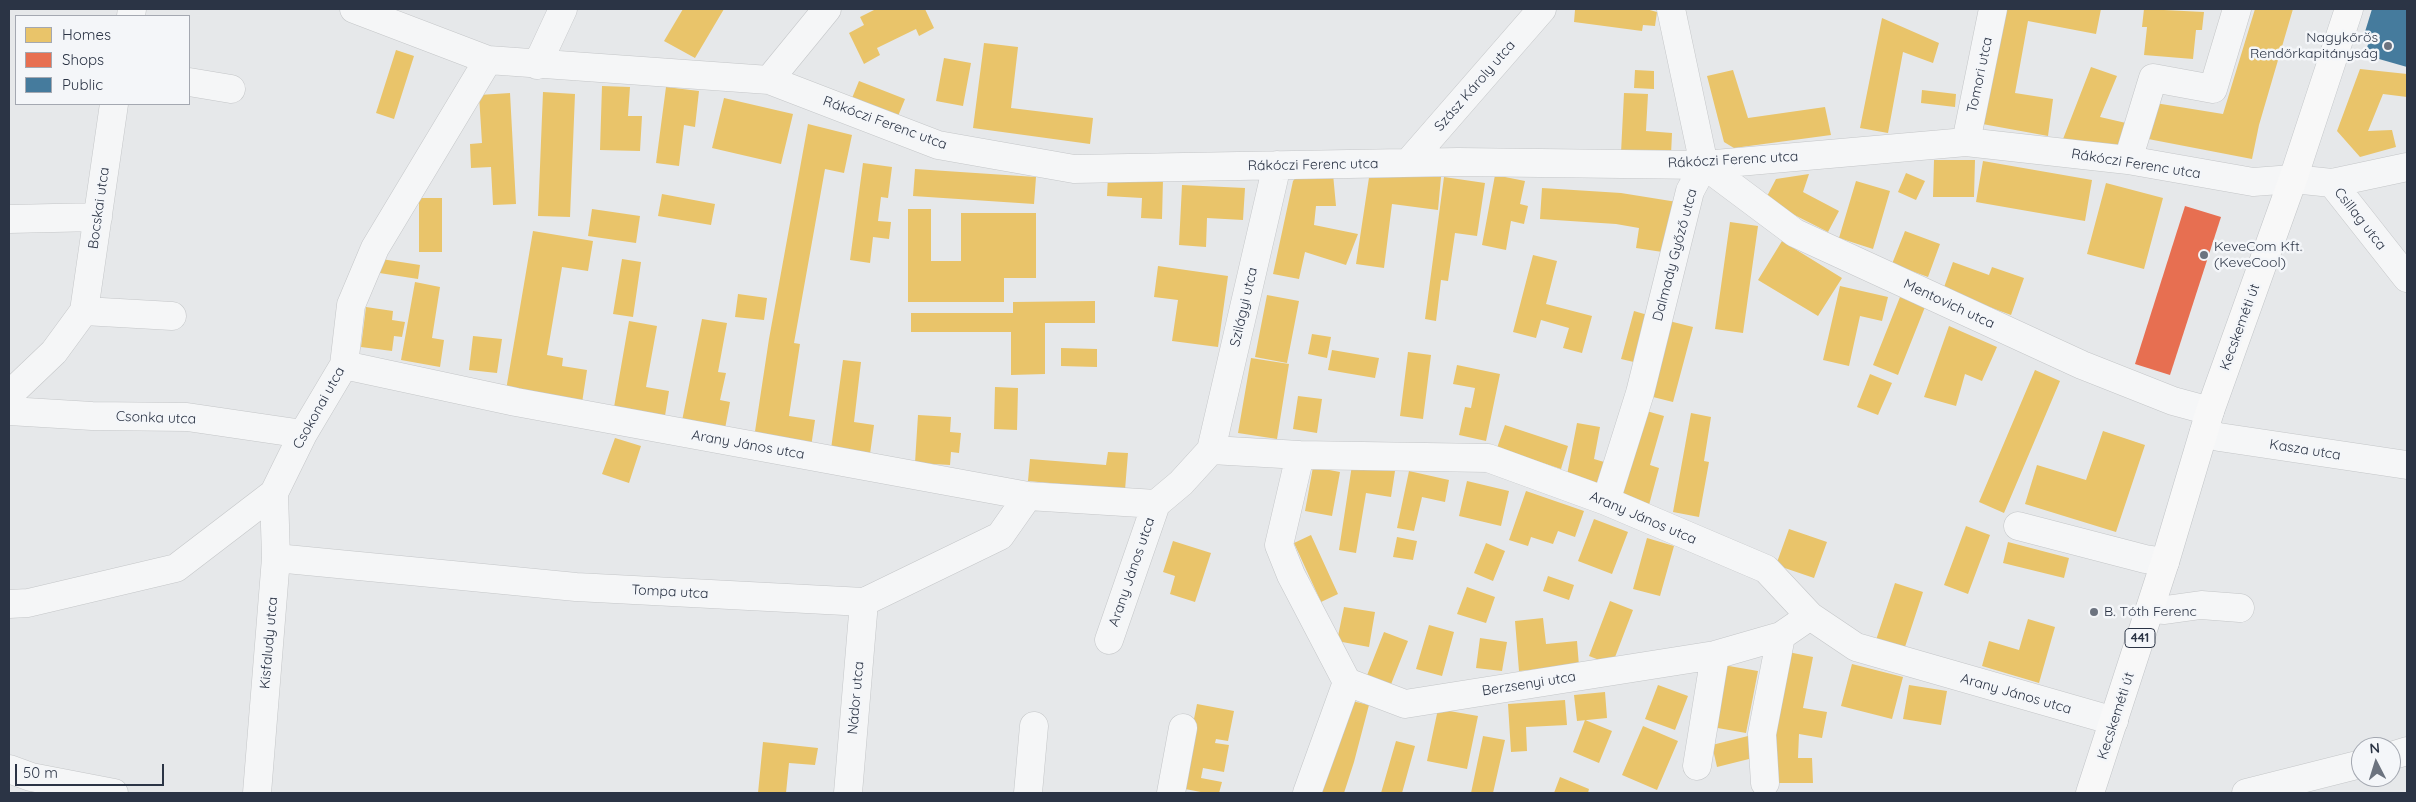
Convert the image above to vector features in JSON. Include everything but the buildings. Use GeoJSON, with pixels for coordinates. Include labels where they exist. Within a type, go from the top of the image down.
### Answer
{"type":"FeatureCollection","features":[{"type":"Feature","properties":{"kind":"main road","name":"Kecskeméti út"},"geometry":{"type":"LineString","coordinates":[[2090,793],[2165,562],[2207,422],[2293,179],[2349,9]]}},
{"type":"Feature","properties":{"kind":"street","name":"Rákóczi Ferenc utca"},"geometry":{"type":"LineString","coordinates":[[354,9],[488,60],[537,65],[769,80],[938,145],[1074,169],[1408,163],[1704,165],[1966,142],[2128,160],[2253,182],[2293,179],[2332,183],[2407,167]]}},
{"type":"Feature","properties":{"kind":"street"},"geometry":{"type":"LineString","coordinates":[[537,65],[563,9]]}},
{"type":"Feature","properties":{"kind":"street"},"geometry":{"type":"LineString","coordinates":[[769,80],[827,9]]}},
{"type":"Feature","properties":{"kind":"street","name":"Szász Károly utca"},"geometry":{"type":"LineString","coordinates":[[1408,163],[1542,9]]}},
{"type":"Feature","properties":{"kind":"street"},"geometry":{"type":"LineString","coordinates":[[1671,9],[1704,165]]}},
{"type":"Feature","properties":{"kind":"street","name":"Tomori utca"},"geometry":{"type":"LineString","coordinates":[[1966,142],[1993,9]]}},
{"type":"Feature","properties":{"kind":"street"},"geometry":{"type":"LineString","coordinates":[[2128,160],[2154,78],[2213,89],[2237,9]]}},
{"type":"Feature","properties":{"kind":"street","name":"Csokonai utca"},"geometry":{"type":"LineString","coordinates":[[9,604],[28,603],[176,568],[274,493],[303,434],[344,365],[352,305],[375,248],[488,60]]}},
{"type":"Feature","properties":{"kind":"street"},"geometry":{"type":"LineString","coordinates":[[190,82],[231,89]]}},
{"type":"Feature","properties":{"kind":"street","name":"Bocskai utca"},"geometry":{"type":"LineString","coordinates":[[9,395],[54,352],[84,311],[114,105]]}},
{"type":"Feature","properties":{"kind":"street","name":"Szilágyi utca"},"geometry":{"type":"LineString","coordinates":[[1211,450],[1278,165]]}},
{"type":"Feature","properties":{"kind":"street","name":"Mentovich utca"},"geometry":{"type":"LineString","coordinates":[[1704,165],[1795,233],[2082,365],[2173,401],[2207,422]]}},
{"type":"Feature","properties":{"kind":"street","name":"Dalmady Győző utca"},"geometry":{"type":"LineString","coordinates":[[1606,501],[1640,393],[1690,191],[1704,165]]}},
{"type":"Feature","properties":{"kind":"street","name":"Csillag utca"},"geometry":{"type":"LineString","coordinates":[[2332,183],[2407,278]]}},
{"type":"Feature","properties":{"kind":"street"},"geometry":{"type":"LineString","coordinates":[[9,219],[98,217]]}},
{"type":"Feature","properties":{"kind":"street"},"geometry":{"type":"LineString","coordinates":[[84,311],[172,316]]}},
{"type":"Feature","properties":{"kind":"street","name":"Arany János utca"},"geometry":{"type":"LineString","coordinates":[[344,365],[526,404],[1028,496],[1156,504]]}},
{"type":"Feature","properties":{"kind":"street","name":"Csonka utca"},"geometry":{"type":"LineString","coordinates":[[9,411],[92,416],[187,417],[303,434]]}},
{"type":"Feature","properties":{"kind":"street","name":"Kasza utca"},"geometry":{"type":"LineString","coordinates":[[2207,422],[2218,438],[2407,465]]}},
{"type":"Feature","properties":{"kind":"street","name":"Arany János utca"},"geometry":{"type":"LineString","coordinates":[[1109,640],[1156,504],[1181,483],[1211,450],[1300,455],[1488,458],[1606,501],[1766,569],[1810,616],[1856,647],[2114,721]]}},
{"type":"Feature","properties":{"kind":"street"},"geometry":{"type":"LineString","coordinates":[[1300,455],[1279,544],[1291,575],[1347,682],[1307,793]]}},
{"type":"Feature","properties":{"kind":"street","name":"Kisfaludy utca"},"geometry":{"type":"LineString","coordinates":[[257,793],[276,558],[274,493]]}},
{"type":"Feature","properties":{"kind":"street","name":"Tompa utca"},"geometry":{"type":"LineString","coordinates":[[276,558],[576,587],[864,602],[1000,536],[1028,496]]}},
{"type":"Feature","properties":{"kind":"street"},"geometry":{"type":"LineString","coordinates":[[2018,526],[2145,559],[2165,562]]}},
{"type":"Feature","properties":{"kind":"street","name":"Nádor utca"},"geometry":{"type":"LineString","coordinates":[[848,793],[864,602]]}},
{"type":"Feature","properties":{"kind":"street"},"geometry":{"type":"LineString","coordinates":[[2150,609],[2166,610],[2200,605],[2240,608]]}},
{"type":"Feature","properties":{"kind":"street","name":"Berzsenyi utca"},"geometry":{"type":"LineString","coordinates":[[1347,682],[1405,704],[1715,654],[1781,636],[1810,616]]}},
{"type":"Feature","properties":{"kind":"street"},"geometry":{"type":"LineString","coordinates":[[1765,783],[1762,734],[1781,636]]}},
{"type":"Feature","properties":{"kind":"street"},"geometry":{"type":"LineString","coordinates":[[1697,766],[1715,654]]}},
{"type":"Feature","properties":{"kind":"street"},"geometry":{"type":"LineString","coordinates":[[1028,793],[1034,726]]}},
{"type":"Feature","properties":{"kind":"street"},"geometry":{"type":"LineString","coordinates":[[1171,793],[1184,728]]}},
{"type":"Feature","properties":{"kind":"street"},"geometry":{"type":"LineString","coordinates":[[2246,793],[2351,767]]}},
{"type":"Feature","properties":{"kind":"street"},"geometry":{"type":"LineString","coordinates":[[20,780],[114,793]]}},
{"type":"Feature","properties":{"kind":"place","name":"Nagykőrös Rendőrkapitányság"},"geometry":{"type":"Point","coordinates":[2388,46]}},
{"type":"Feature","properties":{"kind":"place","name":"KeveCom Kft. (KeveCool)"},"geometry":{"type":"Point","coordinates":[2204,255]}},
{"type":"Feature","properties":{"kind":"place","name":"B. Tóth Ferenc"},"geometry":{"type":"Point","coordinates":[2094,612]}}]}
